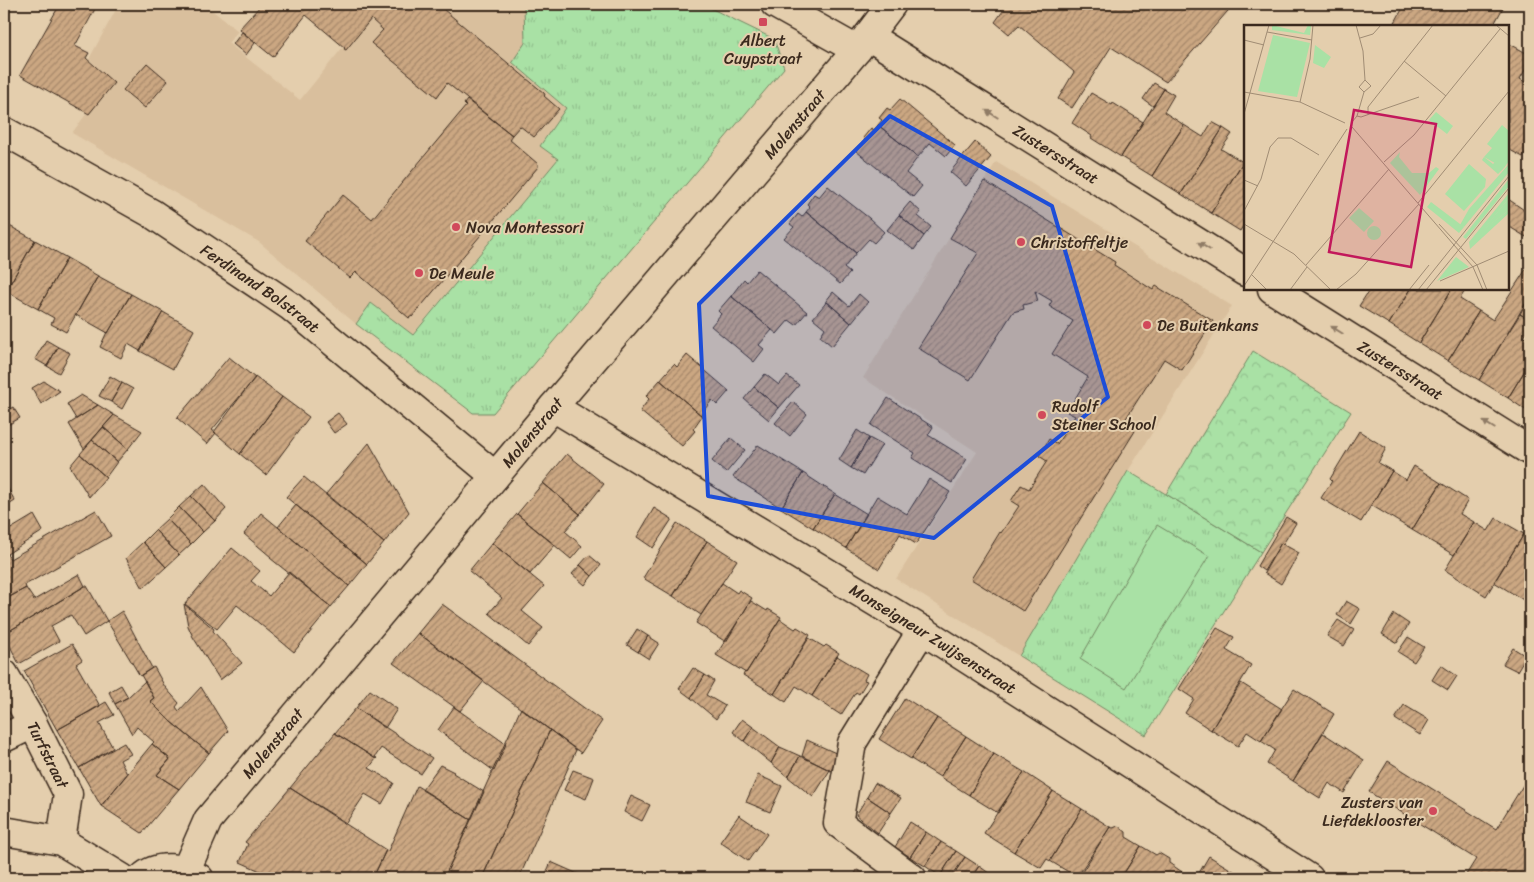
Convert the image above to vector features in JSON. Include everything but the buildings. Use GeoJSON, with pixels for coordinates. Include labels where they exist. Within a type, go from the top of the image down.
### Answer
{"type":"FeatureCollection","features":[{"type":"Feature","properties":{"kind":"street"},"geometry":{"type":"LineString","coordinates":[[775,4],[862,43]]}},
{"type":"Feature","properties":{"kind":"street","name":"Molenstraat"},"geometry":{"type":"LineString","coordinates":[[193,874],[208,820],[553,407],[862,43],[892,4]]}},
{"type":"Feature","properties":{"kind":"street","name":"Zustersstraat"},"geometry":{"type":"LineString","coordinates":[[862,43],[1244,271]]}},
{"type":"Feature","properties":{"kind":"street","name":"Ferdinand Bolstraat"},"geometry":{"type":"LineString","coordinates":[[4,131],[151,213],[290,306],[495,476]]}},
{"type":"Feature","properties":{"kind":"street","name":"Zustersstraat"},"geometry":{"type":"LineString","coordinates":[[1274,290],[1530,452]]}},
{"type":"Feature","properties":{"kind":"street","name":"Monseigneur Zwijsenstraat"},"geometry":{"type":"LineString","coordinates":[[553,407],[922,630],[1309,878]]}},
{"type":"Feature","properties":{"kind":"street"},"geometry":{"type":"LineString","coordinates":[[912,878],[838,823],[852,742],[922,630]]}},
{"type":"Feature","properties":{"kind":"street","name":"Turfstraat"},"geometry":{"type":"LineString","coordinates":[[4,674],[33,724],[68,794],[61,842]]}},
{"type":"Feature","properties":{"kind":"street"},"geometry":{"type":"LineString","coordinates":[[4,738],[33,724]]}},
{"type":"Feature","properties":{"kind":"street"},"geometry":{"type":"LineString","coordinates":[[4,831],[61,842],[122,878]]}},
{"type":"Feature","properties":{"kind":"street"},"geometry":{"type":"LineString","coordinates":[[142,878],[146,874],[164,868],[193,874]]}},
{"type":"Feature","properties":{"kind":"highlighted area"},"geometry":{"type":"Polygon","coordinates":[[[890,116],[1052,206],[1108,397],[934,538],[708,496],[699,304],[890,116]]]}},
{"type":"Feature","properties":{"kind":"shaded area"},"geometry":{"type":"Polygon","coordinates":[[[119,4],[204,4],[238,31],[228,43],[300,100],[378,4],[524,4],[525,43],[512,62],[566,108],[540,145],[558,159],[412,335],[371,303],[356,324],[259,242],[72,133],[110,82],[89,59],[119,4]]]}},
{"type":"Feature","properties":{"kind":"shaded area","name":"Rudolf Steiner School"},"geometry":{"type":"Polygon","coordinates":[[[996,162],[1232,306],[1128,471],[1019,656],[896,579],[977,452],[863,378],[996,162]]]}},
{"type":"Feature","properties":{"kind":"green space"},"geometry":{"type":"Polygon","coordinates":[[[524,4],[702,4],[774,39],[784,68],[493,413],[473,413],[356,324],[371,303],[413,335],[558,159],[540,146],[566,108],[512,62],[525,43],[524,4]]]}},
{"type":"Feature","properties":{"kind":"green space"},"geometry":{"type":"Polygon","coordinates":[[[1253,351],[1351,412],[1261,552],[1166,494],[1253,351]]]}},
{"type":"Feature","properties":{"kind":"green space"},"geometry":{"type":"Polygon","coordinates":[[[1128,471],[1261,552],[1146,735],[1019,656],[1128,471]]]}},
{"type":"Feature","properties":{"kind":"green space"},"geometry":{"type":"Polygon","coordinates":[[[1157,525],[1209,556],[1126,688],[1080,659],[1157,525]]]}},
{"type":"Feature","properties":{"kind":"place","name":"Albert Cuypstraat"},"geometry":{"type":"Point","coordinates":[763,22]}},
{"type":"Feature","properties":{"kind":"place","name":"Nova Montessori"},"geometry":{"type":"Point","coordinates":[456,227]}},
{"type":"Feature","properties":{"kind":"place","name":"Christoffeltje"},"geometry":{"type":"Point","coordinates":[1021,242]}},
{"type":"Feature","properties":{"kind":"place","name":"De Meule"},"geometry":{"type":"Point","coordinates":[419,273]}},
{"type":"Feature","properties":{"kind":"place","name":"De Buitenkans"},"geometry":{"type":"Point","coordinates":[1147,325]}},
{"type":"Feature","properties":{"kind":"place","name":"Rudolf Steiner School"},"geometry":{"type":"Point","coordinates":[1042,415]}},
{"type":"Feature","properties":{"kind":"place","name":"Zusters van Liefdeklooster"},"geometry":{"type":"Point","coordinates":[1433,811]}}]}
